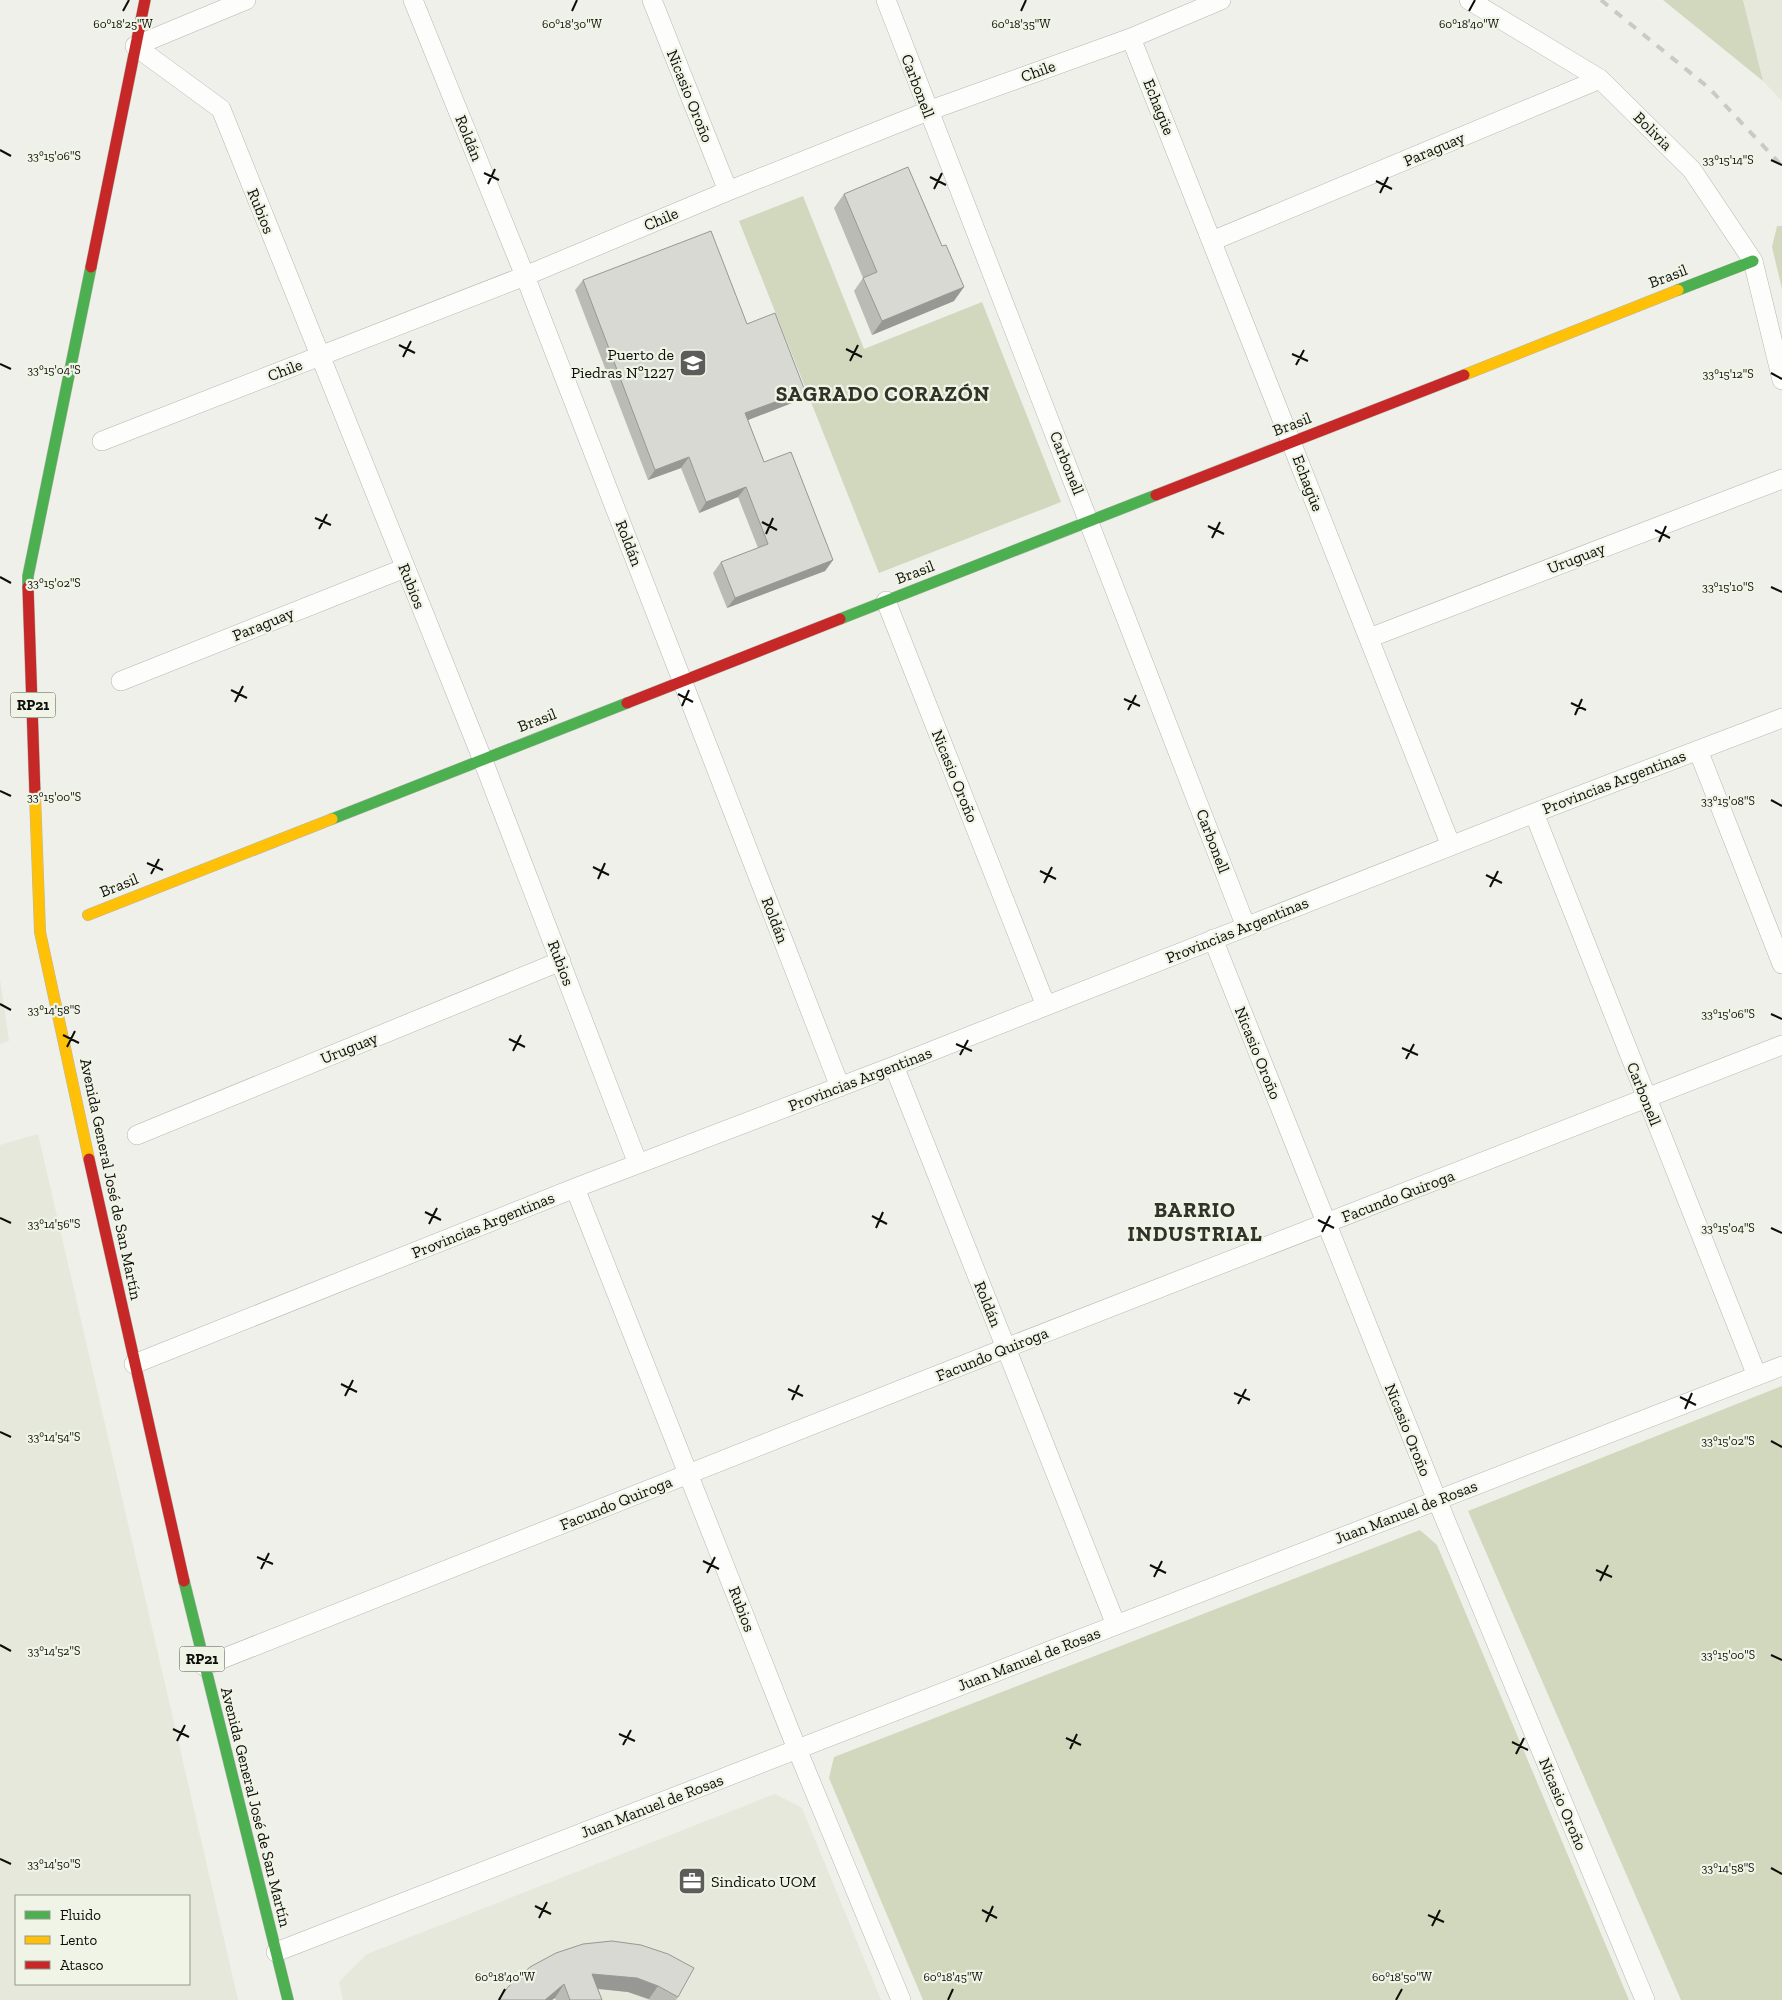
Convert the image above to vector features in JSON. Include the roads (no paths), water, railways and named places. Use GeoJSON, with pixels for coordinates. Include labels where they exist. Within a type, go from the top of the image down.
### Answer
{"type":"FeatureCollection","features":[{"type":"Feature","properties":{"kind":"main road","name":"Avenida General José de San Martín"},"geometry":{"type":"LineString","coordinates":[[145,0],[28,576],[40,932],[134,1364],[204,1666],[288,2000]]}},
{"type":"Feature","properties":{"kind":"main road","name":"Brasil"},"geometry":{"type":"LineString","coordinates":[[88,915],[482,758],[683,682],[1753,260]]}},
{"type":"Feature","properties":{"kind":"street"},"geometry":{"type":"LineString","coordinates":[[135,46],[246,0]]}},
{"type":"Feature","properties":{"kind":"street","name":"Roldán"},"geometry":{"type":"LineString","coordinates":[[413,0],[525,276],[840,1087]]}},
{"type":"Feature","properties":{"kind":"street","name":"Nicasio Oroño"},"geometry":{"type":"LineString","coordinates":[[652,0],[728,191]]}},
{"type":"Feature","properties":{"kind":"street","name":"Carbonell"},"geometry":{"type":"LineString","coordinates":[[886,0],[1246,926]]}},
{"type":"Feature","properties":{"kind":"street","name":"Chile"},"geometry":{"type":"LineString","coordinates":[[102,441],[525,276],[728,191],[928,111],[1131,38],[1221,0]]}},
{"type":"Feature","properties":{"kind":"street","name":"Bolivia"},"geometry":{"type":"LineString","coordinates":[[1469,0],[1600,79],[1692,170],[1753,260],[1782,380]]}},
{"type":"Feature","properties":{"kind":"street","name":"Echagüe"},"geometry":{"type":"LineString","coordinates":[[1131,38],[1451,846]]}},
{"type":"Feature","properties":{"kind":"street","name":"Rubios"},"geometry":{"type":"LineString","coordinates":[[135,46],[220,109],[482,758],[638,1164]]}},
{"type":"Feature","properties":{"kind":"street","name":"Paraguay"},"geometry":{"type":"LineString","coordinates":[[1212,241],[1600,79]]}},
{"type":"Feature","properties":{"kind":"street","name":"Uruguay"},"geometry":{"type":"LineString","coordinates":[[1369,638],[1782,478]]}},
{"type":"Feature","properties":{"kind":"street","name":"Paraguay"},"geometry":{"type":"LineString","coordinates":[[121,681],[405,568]]}},
{"type":"Feature","properties":{"kind":"street","name":"Nicasio Oroño"},"geometry":{"type":"LineString","coordinates":[[886,601],[1046,1006]]}},
{"type":"Feature","properties":{"kind":"street","name":"Provincias Argentinas"},"geometry":{"type":"LineString","coordinates":[[134,1364],[576,1188],[894,1066],[1534,812],[1782,718]]}},
{"type":"Feature","properties":{"kind":"street"},"geometry":{"type":"LineString","coordinates":[[1698,750],[1782,964]]}},
{"type":"Feature","properties":{"kind":"street","name":"Carbonell"},"geometry":{"type":"LineString","coordinates":[[1534,812],[1757,1376]]}},
{"type":"Feature","properties":{"kind":"street","name":"Nicasio Oroño"},"geometry":{"type":"LineString","coordinates":[[1213,939],[1436,1500],[1645,2000]]}},
{"type":"Feature","properties":{"kind":"street","name":"Uruguay"},"geometry":{"type":"LineString","coordinates":[[137,1135],[561,961]]}},
{"type":"Feature","properties":{"kind":"street","name":"Facundo Quiroga"},"geometry":{"type":"LineString","coordinates":[[204,1666],[1006,1348],[1782,1045]]}},
{"type":"Feature","properties":{"kind":"street","name":"Roldán"},"geometry":{"type":"LineString","coordinates":[[894,1066],[1116,1625]]}},
{"type":"Feature","properties":{"kind":"street","name":"Rubios"},"geometry":{"type":"LineString","coordinates":[[576,1188],[797,1749],[901,2000]]}},
{"type":"Feature","properties":{"kind":"street","name":"Juan Manuel de Rosas"},"geometry":{"type":"LineString","coordinates":[[276,1952],[1782,1366]]}},
{"type":"Feature","properties":{"kind":"railway"},"geometry":{"type":"LineString","coordinates":[[1601,0],[1709,88],[1782,166]]}},
{"type":"Feature","properties":{"kind":"place","name":"Puerto de Piedras Nº1227"},"geometry":{"type":"Point","coordinates":[693,363]}},
{"type":"Feature","properties":{"kind":"place","name":"Sindicato UOM"},"geometry":{"type":"Point","coordinates":[692,1881]}},
{"type":"Feature","properties":{"kind":"district","name":"SAGRADO CORAZÓN"},"geometry":{"type":"Point","coordinates":[883,393]}},
{"type":"Feature","properties":{"kind":"district","name":"BARRIO INDUSTRIAL"},"geometry":{"type":"Point","coordinates":[1195,1221]}}]}
